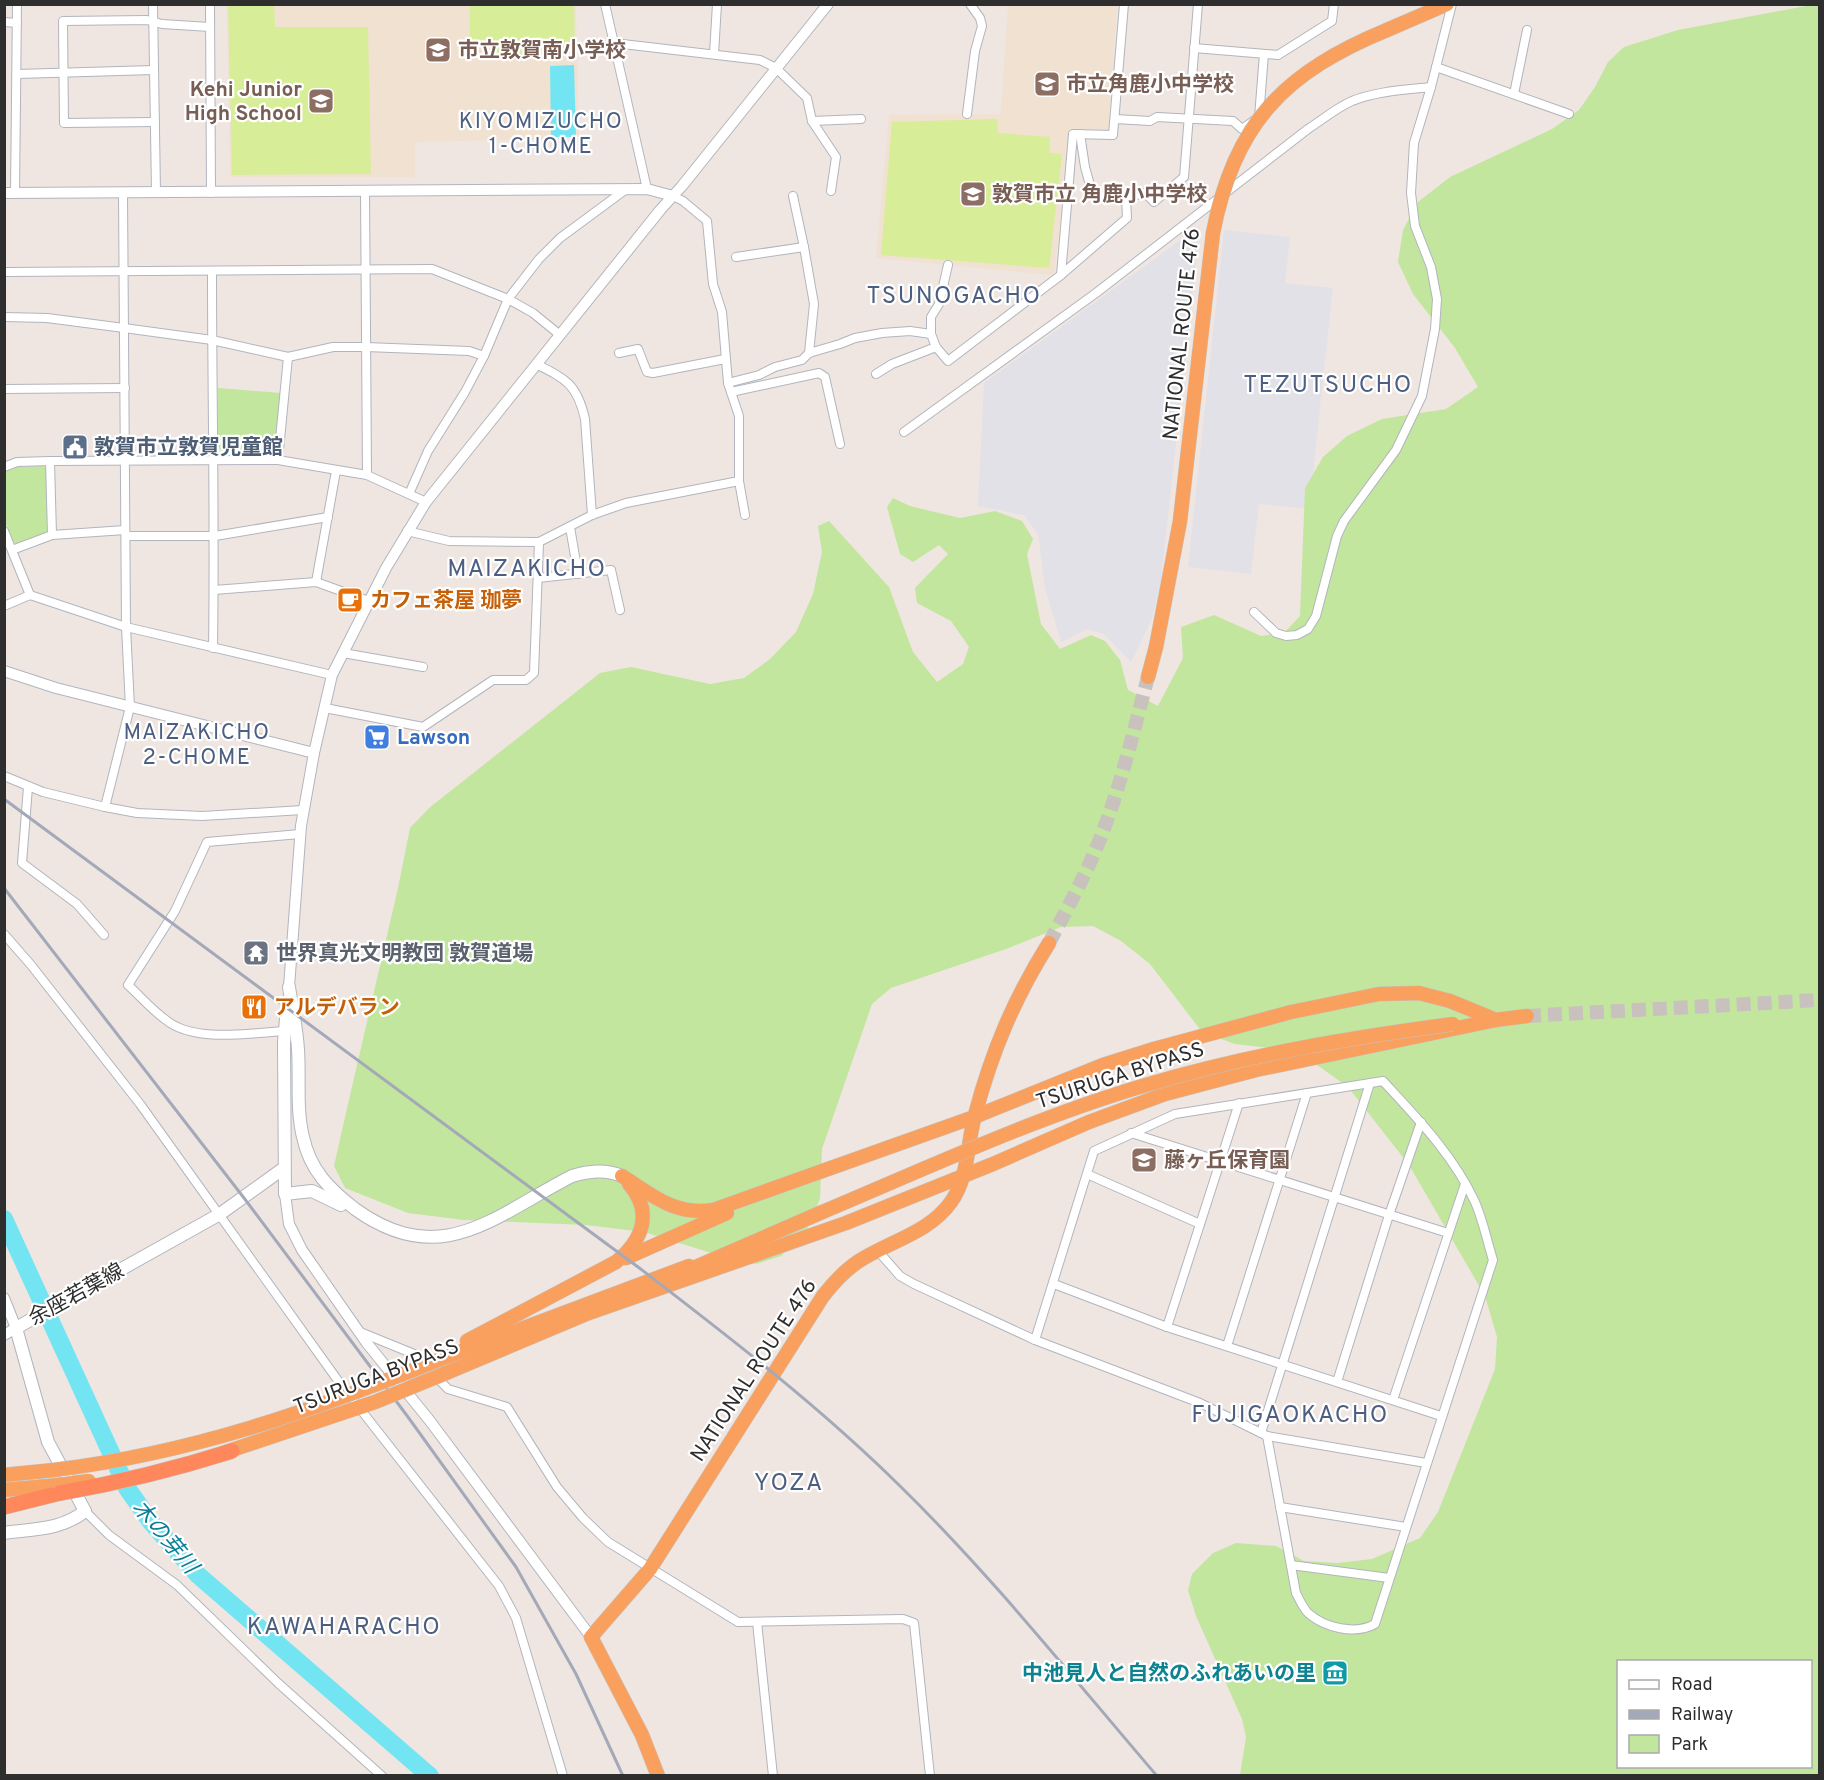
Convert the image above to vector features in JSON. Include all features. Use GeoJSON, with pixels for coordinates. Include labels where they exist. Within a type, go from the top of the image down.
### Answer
{"type":"FeatureCollection","features":[{"type":"Feature","properties":{"kind":"highway","name":"NATIONAL ROUTE 476"},"geometry":{"type":"LineString","coordinates":[[1148,677],[1180,521],[1213,233],[1217,210],[1230,168],[1252,129],[1280,94],[1323,61],[1361,41],[1449,4]]}},
{"type":"Feature","properties":{"kind":"highway","name":"NATIONAL ROUTE 476"},"geometry":{"type":"LineString","coordinates":[[591,1637],[650,1569],[823,1296],[847,1270],[933,1221],[952,1201],[963,1176],[974,1117],[1011,1010],[1049,943]]}},
{"type":"Feature","properties":{"kind":"highway"},"geometry":{"type":"LineString","coordinates":[[622,1176],[675,1208],[701,1212],[726,1206],[806,1178],[974,1117],[1042,1088],[1134,1055],[1228,1028],[1351,999],[1402,992],[1434,996],[1496,1020]]}},
{"type":"Feature","properties":{"kind":"highway","name":"TSURUGA BYPASS"},"geometry":{"type":"LineString","coordinates":[[232,1450],[375,1402],[592,1312],[974,1148],[1086,1105],[1143,1086],[1244,1058],[1286,1049],[1369,1035],[1453,1027],[1527,1016]]}},
{"type":"Feature","properties":{"kind":"highway"},"geometry":{"type":"LineString","coordinates":[[592,1312],[846,1223],[1126,1107],[1202,1083],[1453,1027]]}},
{"type":"Feature","properties":{"kind":"highway"},"geometry":{"type":"LineString","coordinates":[[616,1262],[633,1247],[643,1221],[639,1198],[622,1176]]}},
{"type":"Feature","properties":{"kind":"highway"},"geometry":{"type":"LineString","coordinates":[[441,1357],[616,1262],[806,1178]]}},
{"type":"Feature","properties":{"kind":"highway","name":"TSURUGA BYPASS"},"geometry":{"type":"LineString","coordinates":[[4,1475],[139,1457],[230,1435],[322,1406],[441,1357],[745,1245]]}},
{"type":"Feature","properties":{"kind":"highway"},"geometry":{"type":"LineString","coordinates":[[4,1490],[59,1489],[142,1477],[185,1466],[232,1450]]}},
{"type":"Feature","properties":{"kind":"highway"},"geometry":{"type":"LineString","coordinates":[[4,1507],[59,1489]]}},
{"type":"Feature","properties":{"kind":"highway"},"geometry":{"type":"LineString","coordinates":[[591,1637],[642,1735],[658,1776]]}},
{"type":"Feature","properties":{"kind":"main road"},"geometry":{"type":"LineString","coordinates":[[289,987],[285,1031],[285,1194],[315,1191],[390,1228],[413,1235],[439,1238],[466,1232],[491,1221],[572,1176],[600,1171],[611,1171],[622,1176]]}},
{"type":"Feature","properties":{"kind":"main road"},"geometry":{"type":"LineString","coordinates":[[289,987],[298,1049],[301,1124],[305,1146],[313,1166],[326,1185],[364,1215]]}},
{"type":"Feature","properties":{"kind":"main road","name":"余座若葉線"},"geometry":{"type":"LineString","coordinates":[[85,1511],[48,1442],[16,1328],[220,1214],[284,1168]]}},
{"type":"Feature","properties":{"kind":"main road"},"geometry":{"type":"LineString","coordinates":[[4,1533],[62,1525],[85,1511]]}},
{"type":"Feature","properties":{"kind":"street"},"geometry":{"type":"LineString","coordinates":[[17,4],[16,104],[10,193],[647,189],[683,201],[707,221],[713,284],[722,312],[725,359],[730,388],[739,416],[739,481],[745,515]]}},
{"type":"Feature","properties":{"kind":"street"},"geometry":{"type":"LineString","coordinates":[[153,4],[156,193]]}},
{"type":"Feature","properties":{"kind":"street"},"geometry":{"type":"LineString","coordinates":[[210,4],[211,193]]}},
{"type":"Feature","properties":{"kind":"street"},"geometry":{"type":"LineString","coordinates":[[606,4],[647,189]]}},
{"type":"Feature","properties":{"kind":"street"},"geometry":{"type":"LineString","coordinates":[[714,54],[717,4]]}},
{"type":"Feature","properties":{"kind":"street"},"geometry":{"type":"LineString","coordinates":[[289,987],[303,810],[332,675],[407,531],[426,502],[536,364],[828,4]]}},
{"type":"Feature","properties":{"kind":"street"},"geometry":{"type":"LineString","coordinates":[[967,114],[975,51],[982,26],[980,18],[970,4]]}},
{"type":"Feature","properties":{"kind":"street"},"geometry":{"type":"LineString","coordinates":[[1060,275],[1073,134],[1113,135],[1124,4]]}},
{"type":"Feature","properties":{"kind":"street"},"geometry":{"type":"LineString","coordinates":[[1080,134],[1093,196],[1126,197],[1145,193],[1154,202],[1184,177],[1198,4]]}},
{"type":"Feature","properties":{"kind":"street"},"geometry":{"type":"LineString","coordinates":[[1194,48],[1278,55],[1332,21],[1334,4]]}},
{"type":"Feature","properties":{"kind":"street"},"geometry":{"type":"LineString","coordinates":[[1254,612],[1276,633],[1286,636],[1297,634],[1308,628],[1316,616],[1336,536],[1344,521],[1396,450],[1422,396],[1435,329],[1437,298],[1431,267],[1415,226],[1411,193],[1414,143],[1431,87],[1449,4]]}},
{"type":"Feature","properties":{"kind":"street"},"geometry":{"type":"LineString","coordinates":[[155,122],[64,123],[63,21],[147,20],[162,24],[210,27]]}},
{"type":"Feature","properties":{"kind":"street"},"geometry":{"type":"LineString","coordinates":[[4,22],[17,23]]}},
{"type":"Feature","properties":{"kind":"street"},"geometry":{"type":"LineString","coordinates":[[1514,94],[1527,30]]}},
{"type":"Feature","properties":{"kind":"street"},"geometry":{"type":"LineString","coordinates":[[614,43],[760,60],[776,68],[807,98],[812,122],[836,157],[831,191]]}},
{"type":"Feature","properties":{"kind":"street"},"geometry":{"type":"LineString","coordinates":[[1115,119],[1150,121],[1157,117],[1233,121],[1242,129],[1259,117],[1264,54]]}},
{"type":"Feature","properties":{"kind":"street"},"geometry":{"type":"LineString","coordinates":[[1436,67],[1569,114]]}},
{"type":"Feature","properties":{"kind":"street"},"geometry":{"type":"LineString","coordinates":[[16,74],[154,70]]}},
{"type":"Feature","properties":{"kind":"street"},"geometry":{"type":"LineString","coordinates":[[904,432],[1086,300],[1308,129],[1336,110],[1351,102],[1371,96],[1431,87]]}},
{"type":"Feature","properties":{"kind":"street"},"geometry":{"type":"LineString","coordinates":[[4,104],[16,104]]}},
{"type":"Feature","properties":{"kind":"street"},"geometry":{"type":"LineString","coordinates":[[812,122],[861,119]]}},
{"type":"Feature","properties":{"kind":"street"},"geometry":{"type":"LineString","coordinates":[[365,190],[367,476]]}},
{"type":"Feature","properties":{"kind":"street"},"geometry":{"type":"LineString","coordinates":[[409,494],[428,451],[465,392],[484,356],[508,299],[539,259],[560,238],[626,190]]}},
{"type":"Feature","properties":{"kind":"street"},"geometry":{"type":"LineString","coordinates":[[105,807],[130,707],[126,627],[123,193]]}},
{"type":"Feature","properties":{"kind":"street"},"geometry":{"type":"LineString","coordinates":[[793,196],[814,304],[809,353]]}},
{"type":"Feature","properties":{"kind":"street"},"geometry":{"type":"LineString","coordinates":[[948,265],[939,304],[931,317],[930,334],[936,348],[948,361],[1060,275],[1127,218],[1126,197]]}},
{"type":"Feature","properties":{"kind":"street"},"geometry":{"type":"LineString","coordinates":[[736,257],[804,247]]}},
{"type":"Feature","properties":{"kind":"street"},"geometry":{"type":"LineString","coordinates":[[4,272],[432,269],[508,299],[533,313],[560,335]]}},
{"type":"Feature","properties":{"kind":"street"},"geometry":{"type":"LineString","coordinates":[[212,271],[212,459],[215,536],[213,648]]}},
{"type":"Feature","properties":{"kind":"street"},"geometry":{"type":"LineString","coordinates":[[4,317],[47,318],[212,340],[288,357],[333,348],[366,346],[468,351],[484,356]]}},
{"type":"Feature","properties":{"kind":"street"},"geometry":{"type":"LineString","coordinates":[[730,388],[775,367],[802,360],[809,353],[855,338],[910,331],[930,334]]}},
{"type":"Feature","properties":{"kind":"street"},"geometry":{"type":"LineString","coordinates":[[876,374],[892,364],[936,348]]}},
{"type":"Feature","properties":{"kind":"street"},"geometry":{"type":"LineString","coordinates":[[619,353],[638,349],[647,372],[653,373],[725,359]]}},
{"type":"Feature","properties":{"kind":"street"},"geometry":{"type":"LineString","coordinates":[[278,460],[288,357]]}},
{"type":"Feature","properties":{"kind":"street"},"geometry":{"type":"LineString","coordinates":[[536,364],[564,378],[581,404],[585,419],[592,515]]}},
{"type":"Feature","properties":{"kind":"street"},"geometry":{"type":"LineString","coordinates":[[730,388],[819,374],[825,377],[840,444]]}},
{"type":"Feature","properties":{"kind":"street"},"geometry":{"type":"LineString","coordinates":[[4,389],[125,388]]}},
{"type":"Feature","properties":{"kind":"street"},"geometry":{"type":"LineString","coordinates":[[4,467],[17,462],[50,461],[278,460],[367,476],[426,502]]}},
{"type":"Feature","properties":{"kind":"street"},"geometry":{"type":"LineString","coordinates":[[50,461],[52,535]]}},
{"type":"Feature","properties":{"kind":"street"},"geometry":{"type":"LineString","coordinates":[[316,582],[336,471]]}},
{"type":"Feature","properties":{"kind":"street"},"geometry":{"type":"LineString","coordinates":[[407,531],[449,541],[539,542],[592,515],[626,502],[739,481]]}},
{"type":"Feature","properties":{"kind":"street"},"geometry":{"type":"LineString","coordinates":[[12,550],[52,535],[125,533],[215,536],[328,517]]}},
{"type":"Feature","properties":{"kind":"street"},"geometry":{"type":"LineString","coordinates":[[570,527],[578,574]]}},
{"type":"Feature","properties":{"kind":"street"},"geometry":{"type":"LineString","coordinates":[[4,531],[30,595]]}},
{"type":"Feature","properties":{"kind":"street"},"geometry":{"type":"LineString","coordinates":[[325,708],[423,727],[493,680],[525,680],[534,673],[539,542]]}},
{"type":"Feature","properties":{"kind":"street"},"geometry":{"type":"LineString","coordinates":[[538,578],[611,570],[620,610]]}},
{"type":"Feature","properties":{"kind":"street"},"geometry":{"type":"LineString","coordinates":[[214,590],[316,582],[369,601]]}},
{"type":"Feature","properties":{"kind":"street"},"geometry":{"type":"LineString","coordinates":[[4,606],[30,595],[126,627],[332,675]]}},
{"type":"Feature","properties":{"kind":"street"},"geometry":{"type":"LineString","coordinates":[[343,653],[423,668]]}},
{"type":"Feature","properties":{"kind":"street"},"geometry":{"type":"LineString","coordinates":[[4,671],[56,688],[314,753]]}},
{"type":"Feature","properties":{"kind":"street"},"geometry":{"type":"LineString","coordinates":[[4,776],[28,787],[137,813],[202,816],[303,810]]}},
{"type":"Feature","properties":{"kind":"street"},"geometry":{"type":"LineString","coordinates":[[28,787],[22,863],[77,904],[104,935]]}},
{"type":"Feature","properties":{"kind":"street"},"geometry":{"type":"LineString","coordinates":[[285,1031],[225,1034],[188,1031],[166,1021],[128,985],[175,910],[207,842],[300,834]]}},
{"type":"Feature","properties":{"kind":"street"},"geometry":{"type":"LineString","coordinates":[[4,934],[140,1104],[339,1382],[499,1586],[516,1618],[563,1776]]}},
{"type":"Feature","properties":{"kind":"street"},"geometry":{"type":"LineString","coordinates":[[1035,1340],[1094,1151],[1174,1114],[1239,1104],[1307,1093],[1370,1083],[1383,1081],[1421,1122],[1455,1167],[1476,1203],[1493,1260],[1375,1624],[1366,1629],[1344,1629],[1320,1621],[1307,1611],[1296,1593],[1264,1435],[1282,1364],[1370,1083]]}},
{"type":"Feature","properties":{"kind":"street"},"geometry":{"type":"LineString","coordinates":[[1227,1346],[1307,1093]]}},
{"type":"Feature","properties":{"kind":"street"},"geometry":{"type":"LineString","coordinates":[[1167,1327],[1239,1104]]}},
{"type":"Feature","properties":{"kind":"street"},"geometry":{"type":"LineString","coordinates":[[1337,1382],[1389,1215],[1421,1122]]}},
{"type":"Feature","properties":{"kind":"street"},"geometry":{"type":"LineString","coordinates":[[1131,1132],[1448,1233]]}},
{"type":"Feature","properties":{"kind":"street"},"geometry":{"type":"LineString","coordinates":[[1087,1174],[1200,1224]]}},
{"type":"Feature","properties":{"kind":"street"},"geometry":{"type":"LineString","coordinates":[[1393,1400],[1465,1184]]}},
{"type":"Feature","properties":{"kind":"street"},"geometry":{"type":"LineString","coordinates":[[285,1194],[289,1224],[297,1242],[360,1332],[430,1421],[591,1637]]}},
{"type":"Feature","properties":{"kind":"street"},"geometry":{"type":"LineString","coordinates":[[878,1251],[900,1276],[914,1284],[1035,1340],[1200,1403],[1264,1435],[1426,1463]]}},
{"type":"Feature","properties":{"kind":"street"},"geometry":{"type":"LineString","coordinates":[[1054,1284],[1167,1327],[1441,1416]]}},
{"type":"Feature","properties":{"kind":"street"},"geometry":{"type":"LineString","coordinates":[[4,1298],[16,1328],[4,1335]]}},
{"type":"Feature","properties":{"kind":"street"},"geometry":{"type":"LineString","coordinates":[[360,1332],[414,1354],[448,1389],[507,1407],[557,1486],[583,1518],[609,1542],[738,1622],[903,1619],[914,1623],[930,1776]]}},
{"type":"Feature","properties":{"kind":"street"},"geometry":{"type":"LineString","coordinates":[[1280,1507],[1406,1527]]}},
{"type":"Feature","properties":{"kind":"street"},"geometry":{"type":"LineString","coordinates":[[85,1511],[109,1535],[177,1585],[278,1683],[382,1776]]}},
{"type":"Feature","properties":{"kind":"street"},"geometry":{"type":"LineString","coordinates":[[1290,1565],[1389,1578]]}},
{"type":"Feature","properties":{"kind":"street"},"geometry":{"type":"LineString","coordinates":[[757,1622],[774,1776]]}},
{"type":"Feature","properties":{"kind":"shaded area"},"geometry":{"type":"Polygon","coordinates":[[[227,5],[576,5],[579,138],[415,142],[415,177],[230,177],[227,5]]]}},
{"type":"Feature","properties":{"kind":"shaded area","name":"敦賀市立 角鹿小中学校"},"geometry":{"type":"Polygon","coordinates":[[[1008,5],[1117,5],[1108,130],[1069,129],[1055,269],[1052,275],[876,258],[889,115],[1001,114],[1008,5]]]}},
{"type":"Feature","properties":{"kind":"shaded area"},"geometry":{"type":"Polygon","coordinates":[[[1200,226],[1161,580],[1152,619],[1131,662],[1104,634],[1087,629],[1061,642],[1045,588],[1038,534],[1024,515],[978,506],[984,383],[1200,226]]]}},
{"type":"Feature","properties":{"kind":"shaded area"},"geometry":{"type":"Polygon","coordinates":[[[1224,230],[1290,237],[1285,283],[1333,288],[1309,509],[1259,504],[1251,574],[1188,567],[1224,230]]]}},
{"type":"Feature","properties":{"kind":"green space","name":"Kehi Junior High School"},"geometry":{"type":"Polygon","coordinates":[[[228,5],[274,5],[275,27],[368,27],[371,174],[232,175],[228,5]]]}},
{"type":"Feature","properties":{"kind":"green space"},"geometry":{"type":"Polygon","coordinates":[[[470,5],[574,5],[575,50],[493,56],[492,39],[470,40],[470,5]]]}},
{"type":"Feature","properties":{"kind":"green space"},"geometry":{"type":"Polygon","coordinates":[[[1819,5],[1819,1775],[1240,1775],[1246,1737],[1242,1719],[1196,1616],[1188,1590],[1192,1574],[1213,1553],[1236,1543],[1276,1546],[1304,1561],[1338,1563],[1372,1559],[1420,1538],[1438,1512],[1495,1369],[1497,1337],[1485,1296],[1409,1165],[1348,1087],[1313,1062],[1270,1048],[1235,1044],[1202,1032],[1150,964],[1121,941],[1093,926],[1061,927],[1006,949],[891,988],[872,1004],[822,1149],[820,1199],[807,1229],[781,1256],[756,1264],[724,1257],[644,1232],[586,1225],[464,1220],[408,1213],[345,1188],[334,1166],[410,828],[429,808],[600,673],[631,667],[710,684],[744,678],[770,659],[796,632],[813,594],[822,552],[818,526],[829,521],[889,587],[913,652],[937,682],[963,664],[969,647],[951,621],[917,603],[915,588],[948,554],[939,545],[913,562],[900,554],[887,507],[893,498],[910,506],[960,518],[995,511],[1022,521],[1033,539],[1027,554],[1041,624],[1060,649],[1091,635],[1105,641],[1120,660],[1128,690],[1158,706],[1183,658],[1181,627],[1214,615],[1261,636],[1284,633],[1300,616],[1305,488],[1323,457],[1347,436],[1382,419],[1446,409],[1478,387],[1455,348],[1413,294],[1398,262],[1403,230],[1418,202],[1450,177],[1552,129],[1579,110],[1595,87],[1608,62],[1624,47],[1678,30],[1819,5]]]}},
{"type":"Feature","properties":{"kind":"green space"},"geometry":{"type":"Polygon","coordinates":[[[997,119],[998,133],[1050,137],[1049,153],[1062,154],[1049,268],[881,255],[892,122],[997,119]]]}},
{"type":"Feature","properties":{"kind":"green space"},"geometry":{"type":"Polygon","coordinates":[[[218,388],[281,393],[276,450],[273,453],[222,452],[218,447],[218,388]]]}},
{"type":"Feature","properties":{"kind":"green space"},"geometry":{"type":"Polygon","coordinates":[[[44,466],[46,469],[48,530],[16,544],[5,520],[5,471],[17,467],[44,466]]]}},
{"type":"Feature","properties":{"kind":"water"},"geometry":{"type":"Polygon","coordinates":[[[574,65],[576,137],[551,137],[550,66],[574,65]]]}},
{"type":"Feature","properties":{"kind":"waterway","name":"木の芽川"},"geometry":{"type":"LineString","coordinates":[[4,1219],[127,1488],[151,1522],[198,1575],[430,1776]]}},
{"type":"Feature","properties":{"kind":"tunnel"},"geometry":{"type":"LineString","coordinates":[[1049,943],[1087,869],[1106,824],[1126,761],[1148,677]]}},
{"type":"Feature","properties":{"kind":"tunnel"},"geometry":{"type":"LineString","coordinates":[[1527,1016],[1820,1000]]}},
{"type":"Feature","properties":{"kind":"railway"},"geometry":{"type":"LineString","coordinates":[[4,799],[638,1267],[806,1400],[869,1456],[934,1520],[1032,1628],[1157,1776]]}},
{"type":"Feature","properties":{"kind":"railway"},"geometry":{"type":"LineString","coordinates":[[4,888],[244,1198],[408,1417],[516,1567],[576,1674],[623,1776]]}},
{"type":"Feature","properties":{"kind":"place","name":"市立敦賀南小学校"},"geometry":{"type":"Point","coordinates":[438,50]}},
{"type":"Feature","properties":{"kind":"place","name":"市立角鹿小中学校"},"geometry":{"type":"Point","coordinates":[1047,84]}},
{"type":"Feature","properties":{"kind":"place","name":"Kehi Junior High School"},"geometry":{"type":"Point","coordinates":[321,101]}},
{"type":"Feature","properties":{"kind":"place","name":"敦賀市立 角鹿小中学校"},"geometry":{"type":"Point","coordinates":[973,194]}},
{"type":"Feature","properties":{"kind":"place","name":"敦賀市立敦賀児童館"},"geometry":{"type":"Point","coordinates":[75,447]}},
{"type":"Feature","properties":{"kind":"place","name":"カフェ茶屋 珈夢"},"geometry":{"type":"Point","coordinates":[350,600]}},
{"type":"Feature","properties":{"kind":"place","name":"Lawson"},"geometry":{"type":"Point","coordinates":[377,737]}},
{"type":"Feature","properties":{"kind":"place","name":"世界真光文明教団 敦賀道場"},"geometry":{"type":"Point","coordinates":[256,953]}},
{"type":"Feature","properties":{"kind":"place","name":"アルデバラン"},"geometry":{"type":"Point","coordinates":[254,1007]}},
{"type":"Feature","properties":{"kind":"place","name":"藤ヶ丘保育園"},"geometry":{"type":"Point","coordinates":[1144,1160]}},
{"type":"Feature","properties":{"kind":"place","name":"中池見人と自然のふれあいの里"},"geometry":{"type":"Point","coordinates":[1335,1673]}},
{"type":"Feature","properties":{"kind":"district","name":"KIYOMIZUCHO 1-CHOME"},"geometry":{"type":"Point","coordinates":[541,132]}},
{"type":"Feature","properties":{"kind":"district","name":"TSUNOGACHO"},"geometry":{"type":"Point","coordinates":[954,295]}},
{"type":"Feature","properties":{"kind":"district","name":"TEZUTSUCHO"},"geometry":{"type":"Point","coordinates":[1328,384]}},
{"type":"Feature","properties":{"kind":"district","name":"MAIZAKICHO"},"geometry":{"type":"Point","coordinates":[527,568]}},
{"type":"Feature","properties":{"kind":"district","name":"MAIZAKICHO 2-CHOME"},"geometry":{"type":"Point","coordinates":[197,744]}},
{"type":"Feature","properties":{"kind":"district","name":"FUJIGAOKACHO"},"geometry":{"type":"Point","coordinates":[1290,1414]}},
{"type":"Feature","properties":{"kind":"district","name":"YOZA"},"geometry":{"type":"Point","coordinates":[789,1482]}},
{"type":"Feature","properties":{"kind":"district","name":"KAWAHARACHO"},"geometry":{"type":"Point","coordinates":[344,1626]}}]}
